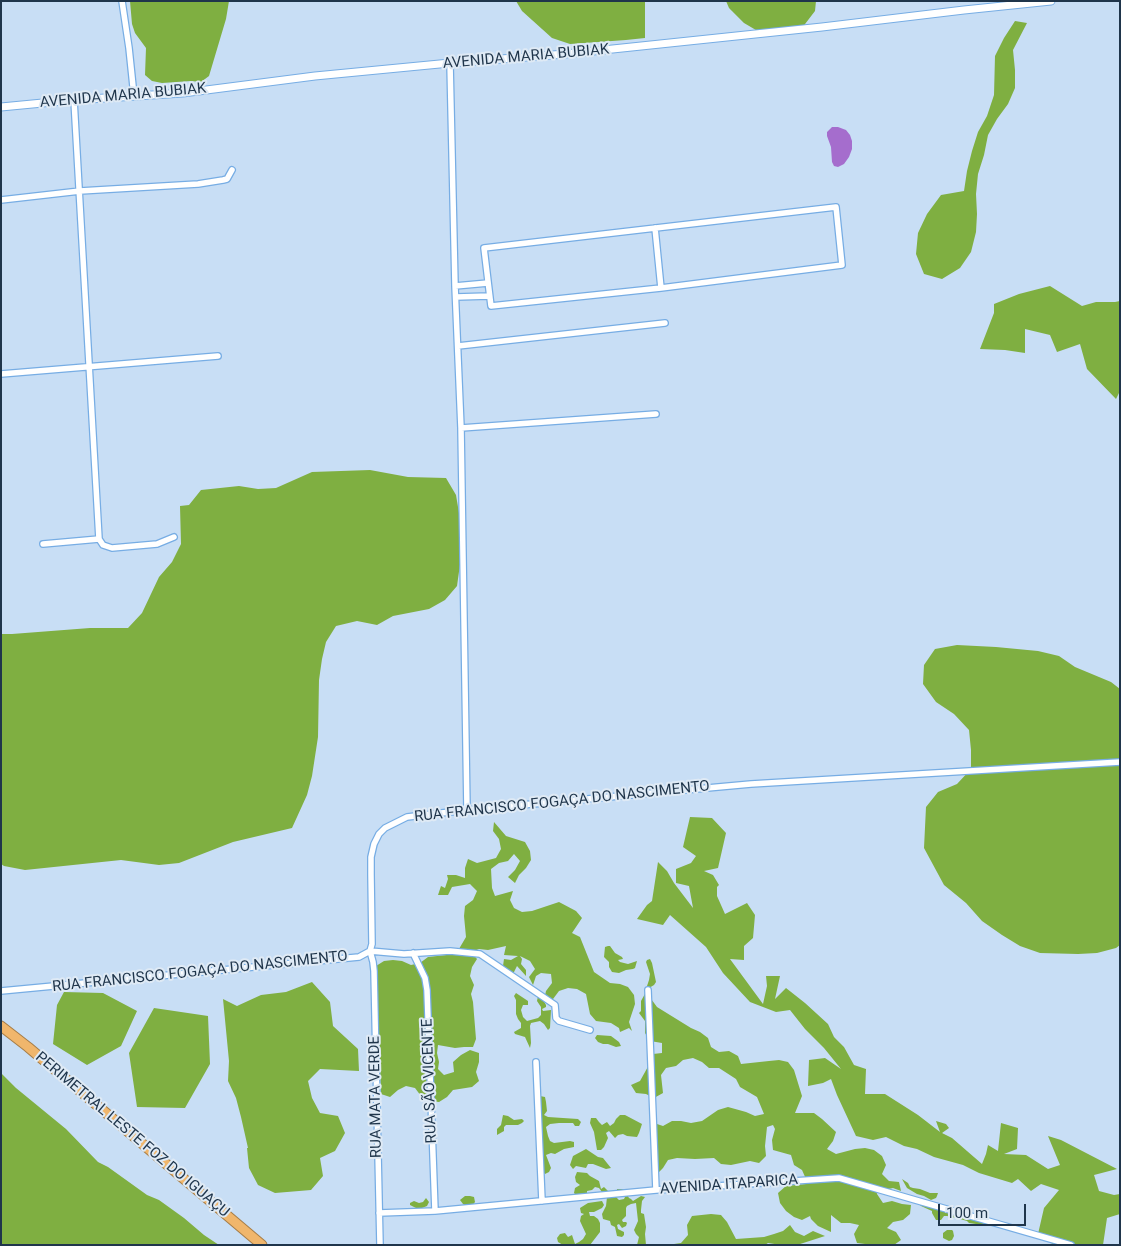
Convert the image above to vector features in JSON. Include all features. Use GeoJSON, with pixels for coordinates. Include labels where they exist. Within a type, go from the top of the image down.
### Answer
{"type":"FeatureCollection","features":[{"type":"Feature","properties":{"kind":"highway","name":"PERIMETRAL LESTE FOZ DO IGUAÇU"},"geometry":{"type":"LineString","coordinates":[[1,1026],[262,1245]]}},
{"type":"Feature","properties":{"kind":"street"},"geometry":{"type":"LineString","coordinates":[[122,1],[134,96]]}},
{"type":"Feature","properties":{"kind":"street","name":"AVENIDA MARIA BUBIAK"},"geometry":{"type":"LineString","coordinates":[[1,107],[183,93],[315,76],[565,54],[1051,1]]}},
{"type":"Feature","properties":{"kind":"street"},"geometry":{"type":"LineString","coordinates":[[450,63],[455,286],[461,428],[467,810]]}},
{"type":"Feature","properties":{"kind":"street"},"geometry":{"type":"LineString","coordinates":[[74,100],[99,539],[103,544],[112,548],[157,544],[174,537]]}},
{"type":"Feature","properties":{"kind":"street"},"geometry":{"type":"LineString","coordinates":[[1,200],[207,183],[223,180],[232,170]]}},
{"type":"Feature","properties":{"kind":"street"},"geometry":{"type":"LineString","coordinates":[[836,207],[842,266],[491,306],[488,282],[484,248],[836,207]]}},
{"type":"Feature","properties":{"kind":"street"},"geometry":{"type":"LineString","coordinates":[[655,228],[661,288]]}},
{"type":"Feature","properties":{"kind":"street"},"geometry":{"type":"LineString","coordinates":[[455,286],[488,282]]}},
{"type":"Feature","properties":{"kind":"street"},"geometry":{"type":"LineString","coordinates":[[456,297],[489,296]]}},
{"type":"Feature","properties":{"kind":"street"},"geometry":{"type":"LineString","coordinates":[[458,346],[666,323]]}},
{"type":"Feature","properties":{"kind":"street"},"geometry":{"type":"LineString","coordinates":[[1,374],[218,356]]}},
{"type":"Feature","properties":{"kind":"street"},"geometry":{"type":"LineString","coordinates":[[461,428],[656,414]]}},
{"type":"Feature","properties":{"kind":"street"},"geometry":{"type":"LineString","coordinates":[[43,544],[99,539]]}},
{"type":"Feature","properties":{"kind":"street","name":"RUA FRANCISCO FOGAÇA DO NASCIMENTO"},"geometry":{"type":"LineString","coordinates":[[1,992],[359,957],[370,951],[372,944],[371,857],[374,844],[384,828],[407,817],[751,784],[1120,762]]}},
{"type":"Feature","properties":{"kind":"street"},"geometry":{"type":"LineString","coordinates":[[370,951],[413,953],[450,950],[480,954],[555,1005],[556,1018],[559,1021],[590,1030]]}},
{"type":"Feature","properties":{"kind":"street","name":"RUA MATA VERDE"},"geometry":{"type":"LineString","coordinates":[[370,951],[374,971],[380,1245]]}},
{"type":"Feature","properties":{"kind":"street","name":"RUA SÃO VICENTE"},"geometry":{"type":"LineString","coordinates":[[413,953],[425,978],[427,990],[435,1211]]}},
{"type":"Feature","properties":{"kind":"street"},"geometry":{"type":"LineString","coordinates":[[648,990],[656,1190]]}},
{"type":"Feature","properties":{"kind":"street"},"geometry":{"type":"LineString","coordinates":[[536,1062],[542,1202]]}},
{"type":"Feature","properties":{"kind":"street","name":"AVENIDA ITAPARICA"},"geometry":{"type":"LineString","coordinates":[[379,1213],[435,1211],[656,1190],[839,1178],[1071,1245]]}},
{"type":"Feature","properties":{"kind":"green space"},"geometry":{"type":"Polygon","coordinates":[[[130,1],[229,1],[226,19],[209,76],[201,82],[162,83],[152,81],[145,75],[146,48],[135,33],[132,24],[130,1]]]}},
{"type":"Feature","properties":{"kind":"green space"},"geometry":{"type":"Polygon","coordinates":[[[516,1],[645,1],[645,38],[570,44],[552,38],[522,11],[516,1]]]}},
{"type":"Feature","properties":{"kind":"green space"},"geometry":{"type":"Polygon","coordinates":[[[726,1],[816,1],[815,11],[802,28],[761,33],[744,23],[729,8],[726,1]]]}},
{"type":"Feature","properties":{"kind":"green space"},"geometry":{"type":"Polygon","coordinates":[[[1015,21],[1027,23],[1013,50],[1015,88],[1008,104],[988,135],[978,174],[976,232],[971,252],[960,268],[942,279],[924,274],[916,254],[918,233],[927,214],[941,195],[964,191],[972,151],[994,95],[995,56],[1015,21]]]}},
{"type":"Feature","properties":{"kind":"green space"},"geometry":{"type":"Polygon","coordinates":[[[1050,286],[1082,306],[1096,302],[1120,301],[1120,391],[1116,399],[1087,369],[1080,344],[1057,352],[1050,335],[1025,329],[1025,353],[980,349],[994,313],[994,304],[1019,294],[1050,286]]]}},
{"type":"Feature","properties":{"kind":"green space"},"geometry":{"type":"Polygon","coordinates":[[[370,470],[408,477],[446,478],[456,495],[459,513],[462,550],[457,586],[445,600],[429,609],[393,616],[377,625],[357,621],[336,626],[326,642],[322,659],[319,680],[318,737],[312,776],[307,795],[292,828],[233,842],[179,863],[159,865],[121,860],[25,870],[1,864],[1,634],[90,628],[128,628],[142,613],[159,577],[172,562],[181,544],[180,506],[189,505],[201,490],[239,486],[258,489],[276,488],[312,472],[370,470]]]}},
{"type":"Feature","properties":{"kind":"green space"},"geometry":{"type":"Polygon","coordinates":[[[957,645],[1038,651],[1059,656],[1075,667],[1111,682],[1120,689],[1120,945],[1116,948],[1097,953],[1078,954],[1040,953],[1020,946],[982,921],[966,903],[944,885],[924,848],[926,807],[938,792],[957,784],[971,769],[969,730],[954,714],[936,702],[923,684],[924,665],[935,649],[957,645]]]}},
{"type":"Feature","properties":{"kind":"green space"},"geometry":{"type":"Polygon","coordinates":[[[690,817],[712,818],[726,833],[718,868],[704,871],[713,875],[719,885],[717,887],[717,896],[725,914],[747,903],[755,915],[753,938],[744,946],[744,960],[730,959],[763,1004],[767,986],[766,976],[780,976],[775,999],[786,988],[828,1024],[834,1037],[844,1047],[854,1065],[866,1069],[865,1094],[885,1094],[940,1132],[936,1121],[946,1124],[949,1128],[942,1133],[952,1138],[982,1164],[988,1145],[998,1151],[1001,1123],[1018,1128],[1017,1149],[1004,1154],[1026,1155],[1048,1169],[1060,1165],[1048,1136],[1061,1140],[1117,1169],[1094,1175],[1099,1191],[1114,1195],[1120,1194],[1120,1214],[1107,1218],[1103,1245],[1054,1245],[1038,1234],[1044,1208],[1059,1190],[1041,1184],[1031,1191],[1018,1179],[1012,1183],[979,1173],[963,1165],[904,1146],[886,1137],[873,1140],[856,1136],[831,1079],[808,1086],[809,1060],[825,1058],[841,1069],[790,1010],[776,1012],[750,1002],[723,973],[706,947],[670,915],[663,925],[637,919],[652,901],[658,862],[667,871],[693,908],[689,886],[676,883],[676,869],[691,863],[696,856],[683,847],[690,817]]]}},
{"type":"Feature","properties":{"kind":"green space"},"geometry":{"type":"Polygon","coordinates":[[[494,822],[506,836],[525,842],[530,851],[531,860],[515,883],[508,877],[520,861],[514,854],[508,861],[499,863],[491,869],[492,888],[495,896],[513,891],[510,900],[514,908],[522,912],[532,911],[559,902],[576,911],[582,918],[572,933],[580,937],[594,972],[610,983],[628,987],[634,995],[635,1004],[629,1022],[632,1031],[629,1028],[620,1032],[619,1028],[611,1023],[596,1021],[590,1014],[586,994],[577,989],[568,988],[559,991],[553,999],[544,1000],[546,991],[552,983],[551,974],[541,973],[536,976],[533,985],[529,977],[535,969],[530,961],[520,956],[522,959],[521,964],[526,970],[526,976],[517,966],[513,974],[508,972],[503,966],[504,959],[511,960],[518,956],[504,955],[506,946],[488,950],[479,949],[471,952],[477,959],[472,967],[470,976],[474,985],[471,994],[476,1039],[473,1047],[455,1048],[438,1045],[437,1053],[438,1069],[444,1075],[454,1072],[453,1062],[461,1055],[470,1050],[479,1053],[476,1072],[479,1081],[472,1087],[453,1090],[439,1102],[430,1101],[421,1096],[415,1088],[406,1086],[390,1097],[381,1094],[376,966],[384,961],[393,960],[411,965],[420,963],[428,957],[456,954],[466,937],[465,906],[473,900],[477,891],[470,884],[452,887],[448,895],[438,895],[441,886],[445,888],[448,879],[447,875],[465,878],[465,868],[468,859],[477,863],[496,858],[501,849],[499,839],[493,831],[494,822]]]}},
{"type":"Feature","properties":{"kind":"green space"},"geometry":{"type":"Polygon","coordinates":[[[608,946],[622,957],[623,959],[618,960],[620,962],[628,964],[637,961],[635,968],[619,973],[612,972],[609,962],[604,957],[605,947],[608,946]]]}},
{"type":"Feature","properties":{"kind":"green space"},"geometry":{"type":"Polygon","coordinates":[[[650,959],[656,982],[649,988],[647,986],[650,974],[646,962],[650,959]]]}},
{"type":"Feature","properties":{"kind":"green space"},"geometry":{"type":"Polygon","coordinates":[[[312,982],[330,1002],[333,1026],[358,1049],[359,1071],[320,1069],[308,1081],[312,1098],[320,1113],[338,1116],[345,1133],[335,1151],[320,1158],[323,1176],[311,1190],[275,1193],[258,1185],[249,1168],[248,1148],[241,1117],[236,1098],[228,1081],[229,1061],[223,999],[237,1006],[261,995],[286,992],[312,982]]]}},
{"type":"Feature","properties":{"kind":"green space"},"geometry":{"type":"Polygon","coordinates":[[[64,992],[103,993],[137,1011],[121,1046],[87,1065],[53,1044],[57,1005],[64,992]]]}},
{"type":"Feature","properties":{"kind":"green space"},"geometry":{"type":"Polygon","coordinates":[[[646,992],[657,1007],[700,1032],[708,1038],[711,1047],[719,1052],[729,1051],[738,1056],[741,1064],[779,1060],[788,1062],[794,1070],[802,1096],[795,1113],[814,1113],[836,1132],[833,1141],[827,1149],[836,1154],[855,1149],[865,1148],[874,1150],[882,1156],[886,1165],[882,1174],[889,1181],[899,1182],[901,1191],[893,1188],[884,1190],[875,1185],[877,1194],[883,1203],[892,1201],[911,1205],[910,1214],[903,1220],[893,1222],[887,1228],[896,1232],[901,1240],[894,1245],[857,1243],[854,1234],[859,1225],[841,1223],[831,1215],[831,1232],[818,1226],[810,1216],[802,1220],[786,1211],[780,1203],[778,1193],[786,1186],[806,1184],[806,1179],[802,1170],[794,1165],[791,1155],[773,1150],[772,1140],[775,1129],[773,1125],[767,1127],[766,1156],[759,1163],[750,1161],[731,1165],[721,1164],[714,1158],[677,1158],[668,1160],[657,1174],[654,1123],[663,1126],[672,1121],[691,1123],[702,1121],[718,1110],[728,1107],[755,1116],[764,1114],[757,1097],[740,1087],[736,1079],[719,1068],[709,1068],[693,1058],[683,1060],[676,1066],[666,1068],[661,1075],[663,1093],[654,1098],[646,1094],[636,1093],[631,1085],[640,1081],[653,1054],[662,1053],[662,1043],[650,1041],[645,1033],[645,1021],[639,1013],[641,1011],[641,1001],[646,992]]]}},
{"type":"Feature","properties":{"kind":"green space"},"geometry":{"type":"Polygon","coordinates":[[[516,993],[528,1001],[528,1005],[523,1005],[521,1010],[523,1017],[527,1021],[538,1018],[541,1015],[541,1007],[537,1001],[538,996],[542,998],[546,1005],[542,1009],[543,1011],[551,1010],[550,1028],[548,1030],[540,1021],[531,1023],[530,1048],[525,1037],[514,1032],[521,1028],[521,1023],[516,1014],[516,1000],[514,996],[516,993]]]}},
{"type":"Feature","properties":{"kind":"green space"},"geometry":{"type":"Polygon","coordinates":[[[154,1008],[208,1016],[210,1064],[185,1108],[137,1107],[129,1053],[154,1008]]]}},
{"type":"Feature","properties":{"kind":"green space"},"geometry":{"type":"Polygon","coordinates":[[[597,1035],[611,1036],[621,1046],[616,1047],[598,1042],[595,1038],[597,1035]]]}},
{"type":"Feature","properties":{"kind":"green space"},"geometry":{"type":"Polygon","coordinates":[[[1,1073],[16,1088],[66,1129],[98,1162],[147,1195],[159,1200],[219,1245],[1,1245],[1,1073]]]}},
{"type":"Feature","properties":{"kind":"green space"},"geometry":{"type":"Polygon","coordinates":[[[540,1096],[545,1097],[547,1111],[544,1115],[548,1117],[578,1119],[581,1122],[579,1126],[575,1126],[573,1123],[559,1123],[550,1124],[546,1127],[550,1141],[554,1143],[574,1142],[574,1147],[564,1149],[555,1154],[546,1155],[551,1168],[545,1174],[542,1171],[540,1096]]]}},
{"type":"Feature","properties":{"kind":"green space"},"geometry":{"type":"Polygon","coordinates":[[[503,1115],[514,1120],[522,1119],[524,1121],[518,1125],[506,1125],[504,1131],[497,1135],[497,1129],[501,1125],[503,1115]]]}},
{"type":"Feature","properties":{"kind":"green space"},"geometry":{"type":"Polygon","coordinates":[[[620,1115],[625,1115],[642,1124],[637,1137],[623,1134],[615,1138],[609,1131],[606,1133],[608,1138],[604,1147],[601,1150],[597,1150],[594,1132],[590,1123],[591,1118],[596,1118],[602,1125],[607,1122],[610,1126],[620,1115]]]}},
{"type":"Feature","properties":{"kind":"green space"},"geometry":{"type":"Polygon","coordinates":[[[586,1149],[603,1158],[611,1168],[606,1169],[588,1164],[586,1168],[576,1166],[573,1169],[570,1165],[573,1156],[586,1149]]]}},
{"type":"Feature","properties":{"kind":"green space"},"geometry":{"type":"Polygon","coordinates":[[[577,1172],[587,1173],[599,1181],[601,1189],[604,1187],[608,1191],[605,1193],[595,1187],[584,1195],[576,1195],[574,1193],[575,1188],[580,1185],[576,1182],[577,1172]]]}},
{"type":"Feature","properties":{"kind":"green space"},"geometry":{"type":"Polygon","coordinates":[[[902,1179],[910,1187],[930,1193],[938,1193],[936,1198],[931,1200],[917,1194],[907,1188],[902,1179]]]}},
{"type":"Feature","properties":{"kind":"green space"},"geometry":{"type":"Polygon","coordinates":[[[617,1189],[624,1190],[633,1201],[641,1196],[645,1197],[642,1201],[641,1213],[644,1214],[646,1245],[637,1245],[639,1237],[634,1230],[638,1221],[636,1203],[626,1208],[626,1216],[622,1220],[627,1223],[626,1226],[622,1228],[619,1224],[617,1225],[618,1229],[624,1232],[622,1237],[617,1236],[615,1227],[611,1225],[610,1221],[603,1219],[602,1214],[606,1206],[607,1197],[616,1197],[619,1200],[625,1197],[617,1192],[617,1189]]]}},
{"type":"Feature","properties":{"kind":"green space"},"geometry":{"type":"Polygon","coordinates":[[[465,1196],[474,1197],[475,1202],[472,1206],[463,1204],[460,1200],[465,1196]]]}},
{"type":"Feature","properties":{"kind":"green space"},"geometry":{"type":"Polygon","coordinates":[[[426,1198],[429,1202],[427,1206],[418,1209],[410,1205],[414,1201],[423,1202],[426,1198]]]}},
{"type":"Feature","properties":{"kind":"green space"},"geometry":{"type":"Polygon","coordinates":[[[602,1201],[604,1205],[602,1208],[589,1212],[590,1216],[594,1216],[600,1223],[600,1232],[590,1245],[563,1245],[558,1242],[557,1238],[560,1234],[565,1233],[568,1237],[572,1235],[575,1244],[583,1239],[586,1234],[580,1221],[581,1216],[584,1214],[581,1213],[580,1208],[588,1203],[602,1201]]]}},
{"type":"Feature","properties":{"kind":"green space"},"geometry":{"type":"Polygon","coordinates":[[[917,1202],[986,1223],[983,1226],[947,1216],[944,1216],[941,1220],[936,1220],[932,1211],[917,1202]]]}},
{"type":"Feature","properties":{"kind":"green space"},"geometry":{"type":"Polygon","coordinates":[[[721,1215],[736,1239],[764,1237],[783,1231],[790,1225],[795,1232],[804,1236],[813,1231],[825,1236],[797,1245],[768,1243],[765,1245],[667,1245],[681,1243],[688,1235],[687,1225],[692,1216],[721,1215]]]}},
{"type":"Feature","properties":{"kind":"green space"},"geometry":{"type":"Polygon","coordinates":[[[947,1230],[952,1230],[954,1236],[949,1241],[943,1238],[943,1233],[947,1230]]]}},
{"type":"Feature","properties":{"kind":"shaded area"},"geometry":{"type":"Polygon","coordinates":[[[832,127],[846,130],[852,141],[849,157],[844,164],[838,167],[834,166],[832,162],[831,147],[827,136],[827,132],[832,127]]]}}]}
